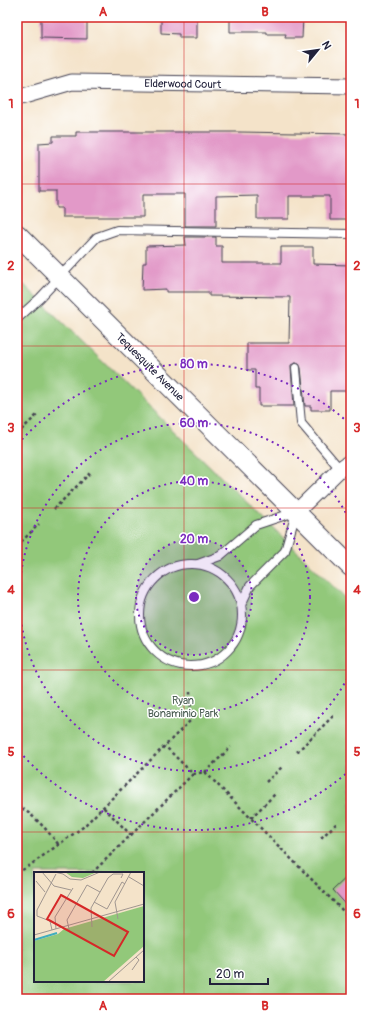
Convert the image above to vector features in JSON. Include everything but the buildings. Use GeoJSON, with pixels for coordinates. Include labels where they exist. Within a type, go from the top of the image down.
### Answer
{"type":"FeatureCollection","features":[{"type":"Feature","properties":{"kind":"street","name":"Elderwood Court"},"geometry":{"type":"LineString","coordinates":[[17,98],[72,82],[351,86]]}},
{"type":"Feature","properties":{"kind":"street","name":"Tequesquite Avenue"},"geometry":{"type":"LineString","coordinates":[[17,234],[351,567]]}},
{"type":"Feature","properties":{"kind":"street"},"geometry":{"type":"LineString","coordinates":[[296,512],[345,465]]}},
{"type":"Feature","properties":{"kind":"lane"},"geometry":{"type":"LineString","coordinates":[[17,319],[40,298],[97,237],[117,230],[351,234]]}},
{"type":"Feature","properties":{"kind":"lane"},"geometry":{"type":"LineString","coordinates":[[296,368],[301,423],[345,465]]}},
{"type":"Feature","properties":{"kind":"lane"},"geometry":{"type":"LineString","coordinates":[[198,564],[220,556],[256,525],[296,512]]}},
{"type":"Feature","properties":{"kind":"lane"},"geometry":{"type":"LineString","coordinates":[[242,605],[250,586],[285,551],[296,512]]}},
{"type":"Feature","properties":{"kind":"lane"},"geometry":{"type":"LineString","coordinates":[[181,564],[198,564],[213,568],[226,578],[236,590],[242,605],[243,617],[240,630],[233,645],[221,657],[206,664],[194,667],[181,666],[169,662],[155,653],[145,640],[140,624],[140,608],[145,592],[153,580],[166,570],[181,564]]}},
{"type":"Feature","properties":{"kind":"path"},"geometry":{"type":"LineString","coordinates":[[17,434],[37,415]]}},
{"type":"Feature","properties":{"kind":"path"},"geometry":{"type":"LineString","coordinates":[[54,509],[92,471]]}},
{"type":"Feature","properties":{"kind":"path"},"geometry":{"type":"LineString","coordinates":[[17,546],[39,524]]}},
{"type":"Feature","properties":{"kind":"path"},"geometry":{"type":"LineString","coordinates":[[17,873],[83,827],[191,720],[190,692]]}},
{"type":"Feature","properties":{"kind":"path"},"geometry":{"type":"LineString","coordinates":[[297,752],[334,715]]}},
{"type":"Feature","properties":{"kind":"path"},"geometry":{"type":"LineString","coordinates":[[165,746],[192,774]]}},
{"type":"Feature","properties":{"kind":"path"},"geometry":{"type":"LineString","coordinates":[[93,872],[192,774],[205,772],[231,747]]}},
{"type":"Feature","properties":{"kind":"path"},"geometry":{"type":"LineString","coordinates":[[266,782],[282,767]]}},
{"type":"Feature","properties":{"kind":"path"},"geometry":{"type":"LineString","coordinates":[[205,772],[351,919]]}},
{"type":"Feature","properties":{"kind":"path"},"geometry":{"type":"LineString","coordinates":[[251,818],[276,793]]}},
{"type":"Feature","properties":{"kind":"path"},"geometry":{"type":"LineString","coordinates":[[17,805],[27,811],[44,826],[59,845]]}},
{"type":"Feature","properties":{"kind":"path"},"geometry":{"type":"LineString","coordinates":[[103,807],[131,835]]}},
{"type":"Feature","properties":{"kind":"path"},"geometry":{"type":"LineString","coordinates":[[322,838],[338,822]]}},
{"type":"Feature","properties":{"kind":"green space","name":"Ryan Bonaminio Park"},"geometry":{"type":"Polygon","coordinates":[[[17,278],[351,604],[351,999],[17,999],[17,278]]]}}]}
